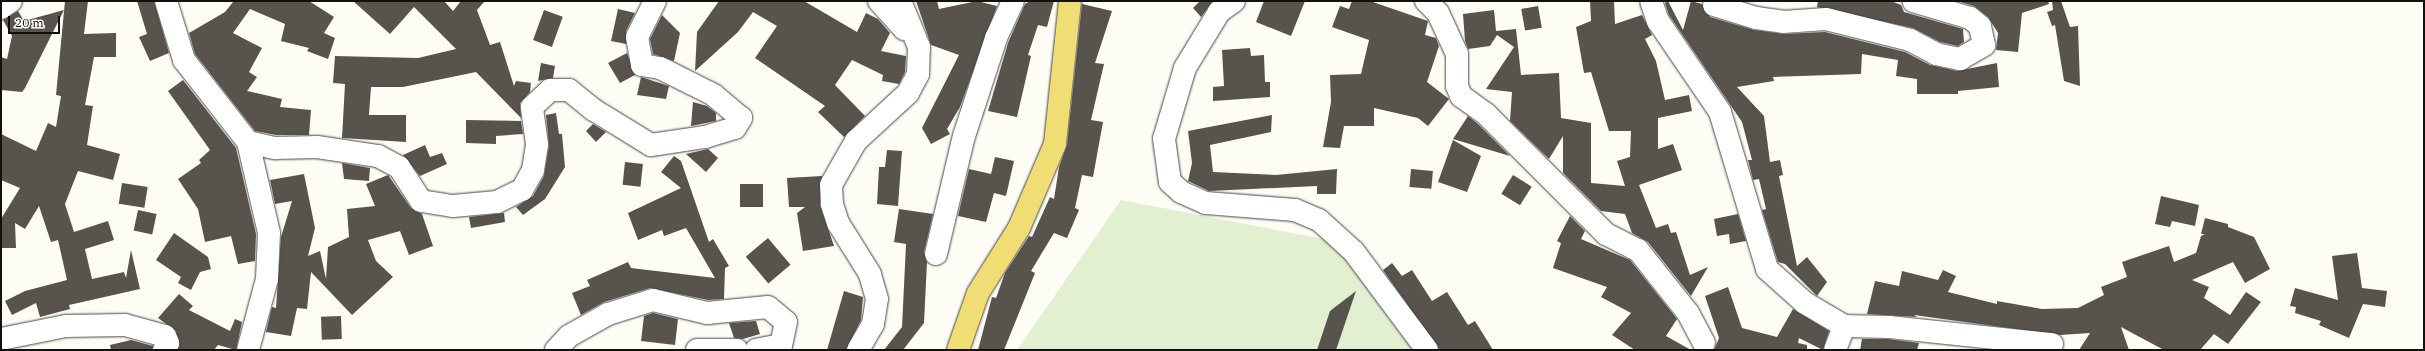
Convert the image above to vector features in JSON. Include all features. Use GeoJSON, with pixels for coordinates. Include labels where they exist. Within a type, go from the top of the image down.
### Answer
{"type":"FeatureCollection","features":[{"type":"Feature","properties":{"kind":"main road"},"geometry":{"type":"LineString","coordinates":[[958,350],[978,293],[1019,228],[1055,144],[1070,1]]}},
{"type":"Feature","properties":{"kind":"street"},"geometry":{"type":"LineString","coordinates":[[1,8],[11,1]]}},
{"type":"Feature","properties":{"kind":"street"},"geometry":{"type":"LineString","coordinates":[[166,1],[184,60],[248,142],[269,233],[267,279],[248,350]]}},
{"type":"Feature","properties":{"kind":"street"},"geometry":{"type":"LineString","coordinates":[[248,142],[275,148],[317,147],[378,156],[399,167],[421,201],[453,206],[497,202],[522,190],[533,170],[537,144],[532,107],[550,90],[569,90],[594,110],[651,145],[704,137],[736,128],[741,118],[714,95],[660,68],[642,65],[637,37],[655,1]]}},
{"type":"Feature","properties":{"kind":"street"},"geometry":{"type":"LineString","coordinates":[[879,1],[918,48]]}},
{"type":"Feature","properties":{"kind":"street"},"geometry":{"type":"LineString","coordinates":[[858,350],[873,324],[877,299],[870,274],[838,223],[832,204],[832,185],[856,141],[908,93],[918,74],[918,48],[900,1]]}},
{"type":"Feature","properties":{"kind":"street"},"geometry":{"type":"LineString","coordinates":[[936,254],[964,136],[1013,1]]}},
{"type":"Feature","properties":{"kind":"street"},"geometry":{"type":"LineString","coordinates":[[1234,1],[1219,12],[1185,68],[1164,140],[1170,182],[1181,192],[1206,203],[1295,210],[1319,220],[1354,252],[1427,350]]}},
{"type":"Feature","properties":{"kind":"street"},"geometry":{"type":"LineString","coordinates":[[1426,1],[1438,13],[1457,54],[1457,86],[1461,96],[1486,114],[1606,234],[1638,250],[1688,313],[1704,343]]}},
{"type":"Feature","properties":{"kind":"street"},"geometry":{"type":"LineString","coordinates":[[1651,1],[1658,21],[1720,112],[1768,269],[1805,303],[1844,326],[1920,331],[2052,344]]}},
{"type":"Feature","properties":{"kind":"street"},"geometry":{"type":"LineString","coordinates":[[1714,6],[1770,20],[1826,19],[1910,40],[1936,54],[1960,59],[1984,45],[1980,26],[1970,18],[1913,1]]}},
{"type":"Feature","properties":{"kind":"street"},"geometry":{"type":"LineString","coordinates":[[556,350],[569,336],[608,314],[653,300],[707,313],[768,307],[786,322],[781,345],[756,350]]}},
{"type":"Feature","properties":{"kind":"street"},"geometry":{"type":"LineString","coordinates":[[1,339],[66,326],[125,325],[165,336],[168,343],[164,350]]}},
{"type":"Feature","properties":{"kind":"street"},"geometry":{"type":"LineString","coordinates":[[1835,350],[1844,326]]}},
{"type":"Feature","properties":{"kind":"street"},"geometry":{"type":"LineString","coordinates":[[1920,331],[1934,350]]}},
{"type":"Feature","properties":{"kind":"street"},"geometry":{"type":"LineString","coordinates":[[697,350],[737,350]]}},
{"type":"Feature","properties":{"kind":"green space"},"geometry":{"type":"Polygon","coordinates":[[[1121,200],[1329,240],[1379,291],[1419,350],[1017,350],[1121,200]]]}},
{"type":"Feature","properties":{"kind":"building"},"geometry":{"type":"Polygon","coordinates":[[[65,1],[88,1],[84,34],[116,33],[116,57],[94,57],[85,105],[93,106],[87,145],[120,154],[113,180],[78,171],[65,204],[74,232],[108,221],[114,240],[85,249],[92,279],[124,272],[126,278],[131,250],[140,289],[69,305],[70,309],[40,317],[36,303],[12,315],[5,301],[25,291],[67,280],[58,240],[51,242],[39,206],[25,229],[15,223],[16,248],[1,248],[1,219],[20,188],[1,180],[1,134],[36,151],[48,123],[56,127],[61,96],[56,95],[65,1]]]}},
{"type":"Feature","properties":{"kind":"building"},"geometry":{"type":"Polygon","coordinates":[[[137,1],[154,1],[169,53],[150,61],[139,37],[147,34],[137,1]]]}},
{"type":"Feature","properties":{"kind":"building"},"geometry":{"type":"Polygon","coordinates":[[[230,1],[309,1],[334,17],[324,33],[335,38],[328,59],[307,51],[309,48],[281,41],[285,24],[250,9],[233,33],[262,48],[249,72],[257,77],[247,91],[282,99],[280,107],[311,110],[309,135],[276,135],[255,131],[195,54],[189,33],[225,12],[233,2],[230,1]]]}},
{"type":"Feature","properties":{"kind":"building"},"geometry":{"type":"Polygon","coordinates":[[[353,1],[444,1],[453,11],[461,1],[485,1],[477,10],[490,45],[500,42],[514,86],[516,81],[531,83],[530,92],[520,103],[521,118],[476,72],[403,87],[371,87],[369,115],[406,115],[406,142],[342,138],[345,84],[333,83],[335,56],[418,58],[456,49],[414,7],[390,34],[353,1]]]}},
{"type":"Feature","properties":{"kind":"building"},"geometry":{"type":"Polygon","coordinates":[[[719,1],[804,1],[857,32],[866,13],[878,19],[890,33],[881,51],[906,56],[905,72],[899,84],[882,81],[883,75],[852,60],[835,85],[865,116],[844,137],[818,112],[825,106],[755,58],[777,26],[753,12],[738,32],[695,71],[697,32],[719,1]]]}},
{"type":"Feature","properties":{"kind":"building"},"geometry":{"type":"Polygon","coordinates":[[[916,1],[937,1],[939,9],[977,1],[997,6],[960,107],[947,129],[950,134],[931,144],[922,128],[959,55],[931,45],[916,1]]]}},
{"type":"Feature","properties":{"kind":"building"},"geometry":{"type":"Polygon","coordinates":[[[1030,1],[1054,1],[1047,27],[1038,25],[1028,55],[1031,56],[1017,117],[988,111],[1008,43],[1025,4],[1030,1]]]}},
{"type":"Feature","properties":{"kind":"building"},"geometry":{"type":"Polygon","coordinates":[[[1200,1],[1213,1],[1201,17],[1193,8],[1200,1]]]}},
{"type":"Feature","properties":{"kind":"building"},"geometry":{"type":"Polygon","coordinates":[[[1264,1],[1305,1],[1291,36],[1256,22],[1264,1]]]}},
{"type":"Feature","properties":{"kind":"building"},"geometry":{"type":"Polygon","coordinates":[[[1352,1],[1370,1],[1428,21],[1425,35],[1436,38],[1439,46],[1427,82],[1449,99],[1428,126],[1418,118],[1374,108],[1374,126],[1344,126],[1340,148],[1323,147],[1331,102],[1330,75],[1361,74],[1369,40],[1332,27],[1340,6],[1349,9],[1352,1]]]}},
{"type":"Feature","properties":{"kind":"building"},"geometry":{"type":"Polygon","coordinates":[[[1590,1],[1614,1],[1615,24],[1642,15],[1652,35],[1645,39],[1656,61],[1665,100],[1689,95],[1692,111],[1658,118],[1658,149],[1673,144],[1682,170],[1639,185],[1656,228],[1668,224],[1671,233],[1676,232],[1690,275],[1708,267],[1691,296],[1648,242],[1632,233],[1625,214],[1601,211],[1563,173],[1563,136],[1549,159],[1510,121],[1512,92],[1486,89],[1514,47],[1497,35],[1490,46],[1468,49],[1465,41],[1463,14],[1494,10],[1496,31],[1516,29],[1521,75],[1559,73],[1561,118],[1591,123],[1591,183],[1625,186],[1617,161],[1630,157],[1631,131],[1609,131],[1591,72],[1584,73],[1576,27],[1591,21],[1590,1]]]}},
{"type":"Feature","properties":{"kind":"building"},"geometry":{"type":"Polygon","coordinates":[[[1668,1],[1683,30],[1691,1],[1702,4],[1710,17],[1754,30],[1784,34],[1825,32],[1905,52],[1930,65],[1957,71],[1997,63],[1999,87],[1958,91],[1958,94],[1917,94],[1917,79],[1896,76],[1898,60],[1862,54],[1861,74],[1773,77],[1774,81],[1737,87],[1764,116],[1770,162],[1780,160],[1783,175],[1779,176],[1797,266],[1807,257],[1827,282],[1817,296],[1785,264],[1778,262],[1762,210],[1766,209],[1759,179],[1753,180],[1748,160],[1752,160],[1742,122],[1669,15],[1665,3],[1668,1]]]}},
{"type":"Feature","properties":{"kind":"building"},"geometry":{"type":"Polygon","coordinates":[[[1818,1],[1891,1],[1901,5],[1904,12],[1963,29],[1964,42],[1958,46],[1940,42],[1913,28],[1817,7],[1818,1]]]}},
{"type":"Feature","properties":{"kind":"building"},"geometry":{"type":"Polygon","coordinates":[[[1957,1],[2048,1],[2049,4],[2022,13],[2018,52],[1996,50],[1998,33],[1988,17],[1974,6],[1957,1]]]}},
{"type":"Feature","properties":{"kind":"building"},"geometry":{"type":"Polygon","coordinates":[[[2052,1],[2061,1],[2070,27],[2078,26],[2080,86],[2064,81],[2055,25],[2052,26],[2047,12],[2053,10],[2052,1]]]}},
{"type":"Feature","properties":{"kind":"building"},"geometry":{"type":"Polygon","coordinates":[[[1082,4],[1112,11],[1095,63],[1104,64],[1091,120],[1103,122],[1093,177],[1082,175],[1075,208],[1079,210],[1067,238],[1054,233],[1031,271],[1035,273],[1004,350],[978,350],[992,297],[996,298],[1005,273],[1029,236],[1032,237],[1050,197],[1054,199],[1059,167],[1067,145],[1082,4]]]}},
{"type":"Feature","properties":{"kind":"building"},"geometry":{"type":"Polygon","coordinates":[[[1538,6],[1542,28],[1525,31],[1521,9],[1538,6]]]}},
{"type":"Feature","properties":{"kind":"building"},"geometry":{"type":"Polygon","coordinates":[[[618,9],[635,13],[626,31],[626,44],[611,41],[618,9]]]}},
{"type":"Feature","properties":{"kind":"building"},"geometry":{"type":"Polygon","coordinates":[[[64,10],[22,92],[1,90],[1,57],[7,59],[12,36],[3,20],[18,11],[24,21],[64,10]]]}},
{"type":"Feature","properties":{"kind":"building"},"geometry":{"type":"Polygon","coordinates":[[[544,10],[563,17],[552,47],[533,40],[544,10]]]}},
{"type":"Feature","properties":{"kind":"building"},"geometry":{"type":"Polygon","coordinates":[[[662,15],[680,33],[674,61],[653,54],[650,39],[662,15]]]}},
{"type":"Feature","properties":{"kind":"building"},"geometry":{"type":"Polygon","coordinates":[[[1250,48],[1251,56],[1264,55],[1265,82],[1270,82],[1270,97],[1213,101],[1213,87],[1224,86],[1222,50],[1250,48]]]}},
{"type":"Feature","properties":{"kind":"building"},"geometry":{"type":"Polygon","coordinates":[[[627,53],[635,75],[620,83],[608,63],[627,53]]]}},
{"type":"Feature","properties":{"kind":"building"},"geometry":{"type":"Polygon","coordinates":[[[541,63],[555,66],[553,78],[538,81],[541,63]]]}},
{"type":"Feature","properties":{"kind":"building"},"geometry":{"type":"Polygon","coordinates":[[[641,77],[669,86],[666,99],[637,95],[641,77]]]}},
{"type":"Feature","properties":{"kind":"building"},"geometry":{"type":"Polygon","coordinates":[[[183,80],[236,148],[256,234],[255,261],[238,264],[231,236],[205,242],[198,209],[178,179],[201,163],[199,160],[210,150],[168,91],[183,80]]]}},
{"type":"Feature","properties":{"kind":"building"},"geometry":{"type":"Polygon","coordinates":[[[693,102],[707,106],[716,113],[716,121],[691,126],[693,102]]]}},
{"type":"Feature","properties":{"kind":"building"},"geometry":{"type":"Polygon","coordinates":[[[556,113],[559,134],[562,134],[565,167],[545,199],[523,215],[516,207],[533,196],[544,176],[549,146],[546,115],[556,113]]]}},
{"type":"Feature","properties":{"kind":"building"},"geometry":{"type":"Polygon","coordinates":[[[1272,115],[1271,132],[1210,145],[1213,172],[1276,175],[1337,169],[1336,194],[1317,194],[1317,186],[1209,191],[1188,181],[1192,163],[1188,131],[1272,115]]]}},
{"type":"Feature","properties":{"kind":"building"},"geometry":{"type":"Polygon","coordinates":[[[1468,116],[1478,124],[1510,156],[1453,139],[1468,116]]]}},
{"type":"Feature","properties":{"kind":"building"},"geometry":{"type":"Polygon","coordinates":[[[466,120],[521,121],[523,134],[496,136],[496,144],[466,143],[466,120]]]}},
{"type":"Feature","properties":{"kind":"building"},"geometry":{"type":"Polygon","coordinates":[[[593,124],[606,132],[596,142],[586,131],[593,124]]]}},
{"type":"Feature","properties":{"kind":"building"},"geometry":{"type":"Polygon","coordinates":[[[1453,140],[1481,156],[1467,192],[1438,182],[1453,140]]]}},
{"type":"Feature","properties":{"kind":"building"},"geometry":{"type":"Polygon","coordinates":[[[425,145],[430,157],[442,153],[447,164],[420,176],[403,155],[425,145]]]}},
{"type":"Feature","properties":{"kind":"building"},"geometry":{"type":"Polygon","coordinates":[[[708,149],[718,158],[706,172],[686,154],[708,149]]]}},
{"type":"Feature","properties":{"kind":"building"},"geometry":{"type":"Polygon","coordinates":[[[887,150],[902,151],[898,206],[877,204],[879,167],[885,167],[887,150]]]}},
{"type":"Feature","properties":{"kind":"building"},"geometry":{"type":"Polygon","coordinates":[[[674,156],[681,161],[709,242],[713,239],[729,266],[725,268],[724,299],[708,300],[650,288],[604,302],[581,315],[572,293],[590,286],[587,280],[628,262],[631,268],[715,278],[686,228],[664,236],[662,230],[638,240],[628,213],[681,188],[661,172],[674,156]]]}},
{"type":"Feature","properties":{"kind":"building"},"geometry":{"type":"Polygon","coordinates":[[[995,157],[1014,161],[1006,196],[994,193],[986,222],[958,216],[969,169],[991,174],[995,157]]]}},
{"type":"Feature","properties":{"kind":"building"},"geometry":{"type":"Polygon","coordinates":[[[625,162],[643,164],[640,187],[623,185],[625,162]]]}},
{"type":"Feature","properties":{"kind":"building"},"geometry":{"type":"Polygon","coordinates":[[[342,163],[370,168],[369,181],[344,179],[342,163]]]}},
{"type":"Feature","properties":{"kind":"building"},"geometry":{"type":"Polygon","coordinates":[[[1411,169],[1433,171],[1431,189],[1409,187],[1411,169]]]}},
{"type":"Feature","properties":{"kind":"building"},"geometry":{"type":"Polygon","coordinates":[[[304,174],[315,228],[308,256],[320,251],[326,279],[328,247],[349,237],[347,209],[375,206],[366,184],[388,175],[411,208],[422,214],[433,246],[409,255],[400,231],[368,240],[376,261],[393,277],[352,315],[311,272],[307,309],[297,308],[291,336],[266,332],[272,307],[276,308],[281,237],[292,201],[275,204],[270,180],[304,174]]]}},
{"type":"Feature","properties":{"kind":"building"},"geometry":{"type":"Polygon","coordinates":[[[1513,175],[1532,187],[1520,205],[1501,194],[1513,175]]]}},
{"type":"Feature","properties":{"kind":"building"},"geometry":{"type":"Polygon","coordinates":[[[822,176],[820,205],[834,246],[803,251],[797,213],[805,207],[789,207],[787,178],[822,176]]]}},
{"type":"Feature","properties":{"kind":"building"},"geometry":{"type":"Polygon","coordinates":[[[122,183],[148,187],[144,208],[119,204],[122,183]]]}},
{"type":"Feature","properties":{"kind":"building"},"geometry":{"type":"Polygon","coordinates":[[[740,184],[763,184],[763,207],[740,207],[740,184]]]}},
{"type":"Feature","properties":{"kind":"building"},"geometry":{"type":"Polygon","coordinates":[[[2161,196],[2199,205],[2195,226],[2172,221],[2170,227],[2155,224],[2161,196]]]}},
{"type":"Feature","properties":{"kind":"building"},"geometry":{"type":"Polygon","coordinates":[[[899,209],[933,214],[924,252],[927,262],[924,323],[903,350],[884,350],[902,327],[906,244],[894,242],[899,209]]]}},
{"type":"Feature","properties":{"kind":"building"},"geometry":{"type":"Polygon","coordinates":[[[138,210],[157,214],[152,234],[134,231],[138,210]]]}},
{"type":"Feature","properties":{"kind":"building"},"geometry":{"type":"Polygon","coordinates":[[[504,213],[505,222],[471,228],[469,217],[504,213]]]}},
{"type":"Feature","properties":{"kind":"building"},"geometry":{"type":"Polygon","coordinates":[[[1738,214],[1746,241],[1730,244],[1729,234],[1717,236],[1714,219],[1738,214]]]}},
{"type":"Feature","properties":{"kind":"building"},"geometry":{"type":"Polygon","coordinates":[[[1570,216],[1585,231],[1581,239],[1630,260],[1677,319],[1666,336],[1691,350],[1635,350],[1612,335],[1631,313],[1601,297],[1607,287],[1553,268],[1561,243],[1557,241],[1570,216]]]}},
{"type":"Feature","properties":{"kind":"building"},"geometry":{"type":"Polygon","coordinates":[[[2205,218],[2228,224],[2228,227],[2254,237],[2270,269],[2245,283],[2233,262],[2192,280],[2209,287],[2204,298],[2230,315],[2246,292],[2261,302],[2228,344],[2214,334],[2200,350],[2164,350],[2121,327],[2129,350],[2079,350],[2090,333],[2060,335],[1914,315],[1917,317],[1867,314],[1875,281],[1899,286],[1902,271],[1938,280],[1943,270],[1956,276],[1948,292],[1997,304],[1997,301],[2042,309],[2078,308],[2104,295],[2101,287],[2127,277],[2122,262],[2169,246],[2174,262],[2196,253],[2201,236],[2205,234],[2201,234],[2205,218]]]}},
{"type":"Feature","properties":{"kind":"building"},"geometry":{"type":"Polygon","coordinates":[[[174,233],[208,257],[211,269],[200,272],[191,290],[178,283],[181,277],[156,260],[174,233]]]}},
{"type":"Feature","properties":{"kind":"building"},"geometry":{"type":"Polygon","coordinates":[[[768,238],[790,265],[768,283],[746,257],[768,238]]]}},
{"type":"Feature","properties":{"kind":"building"},"geometry":{"type":"Polygon","coordinates":[[[2357,253],[2362,288],[2387,291],[2385,307],[2363,304],[2349,338],[2319,325],[2321,321],[2295,313],[2296,307],[2290,306],[2295,288],[2338,300],[2332,256],[2357,253]]]}},
{"type":"Feature","properties":{"kind":"building"},"geometry":{"type":"Polygon","coordinates":[[[1392,263],[1402,276],[1412,270],[1432,301],[1447,292],[1468,325],[1475,321],[1493,350],[1439,350],[1383,270],[1392,263]]]}},
{"type":"Feature","properties":{"kind":"building"},"geometry":{"type":"Polygon","coordinates":[[[1728,287],[1742,328],[1777,337],[1793,309],[1829,331],[1823,350],[1799,338],[1798,343],[1807,345],[1807,350],[1714,350],[1719,338],[1705,296],[1728,287]]]}},
{"type":"Feature","properties":{"kind":"building"},"geometry":{"type":"Polygon","coordinates":[[[844,291],[863,297],[861,320],[846,350],[827,350],[844,291]]]}},
{"type":"Feature","properties":{"kind":"building"},"geometry":{"type":"Polygon","coordinates":[[[1356,291],[1336,350],[1317,350],[1330,311],[1356,291]]]}},
{"type":"Feature","properties":{"kind":"building"},"geometry":{"type":"Polygon","coordinates":[[[179,294],[193,306],[189,310],[230,331],[235,319],[242,322],[236,350],[218,345],[214,350],[178,350],[176,331],[158,318],[179,294]]]}},
{"type":"Feature","properties":{"kind":"building"},"geometry":{"type":"Polygon","coordinates":[[[653,313],[678,319],[675,345],[641,341],[644,316],[653,313]]]}},
{"type":"Feature","properties":{"kind":"building"},"geometry":{"type":"Polygon","coordinates":[[[341,316],[342,339],[322,340],[321,317],[341,316]]]}},
{"type":"Feature","properties":{"kind":"building"},"geometry":{"type":"Polygon","coordinates":[[[756,321],[760,334],[743,339],[734,338],[729,323],[756,321]]]}},
{"type":"Feature","properties":{"kind":"building"},"geometry":{"type":"Polygon","coordinates":[[[1862,339],[1888,339],[1919,343],[1917,350],[1860,350],[1862,339]]]}},
{"type":"Feature","properties":{"kind":"building"},"geometry":{"type":"Polygon","coordinates":[[[131,340],[153,346],[152,350],[111,350],[110,345],[131,340]]]}}]}
